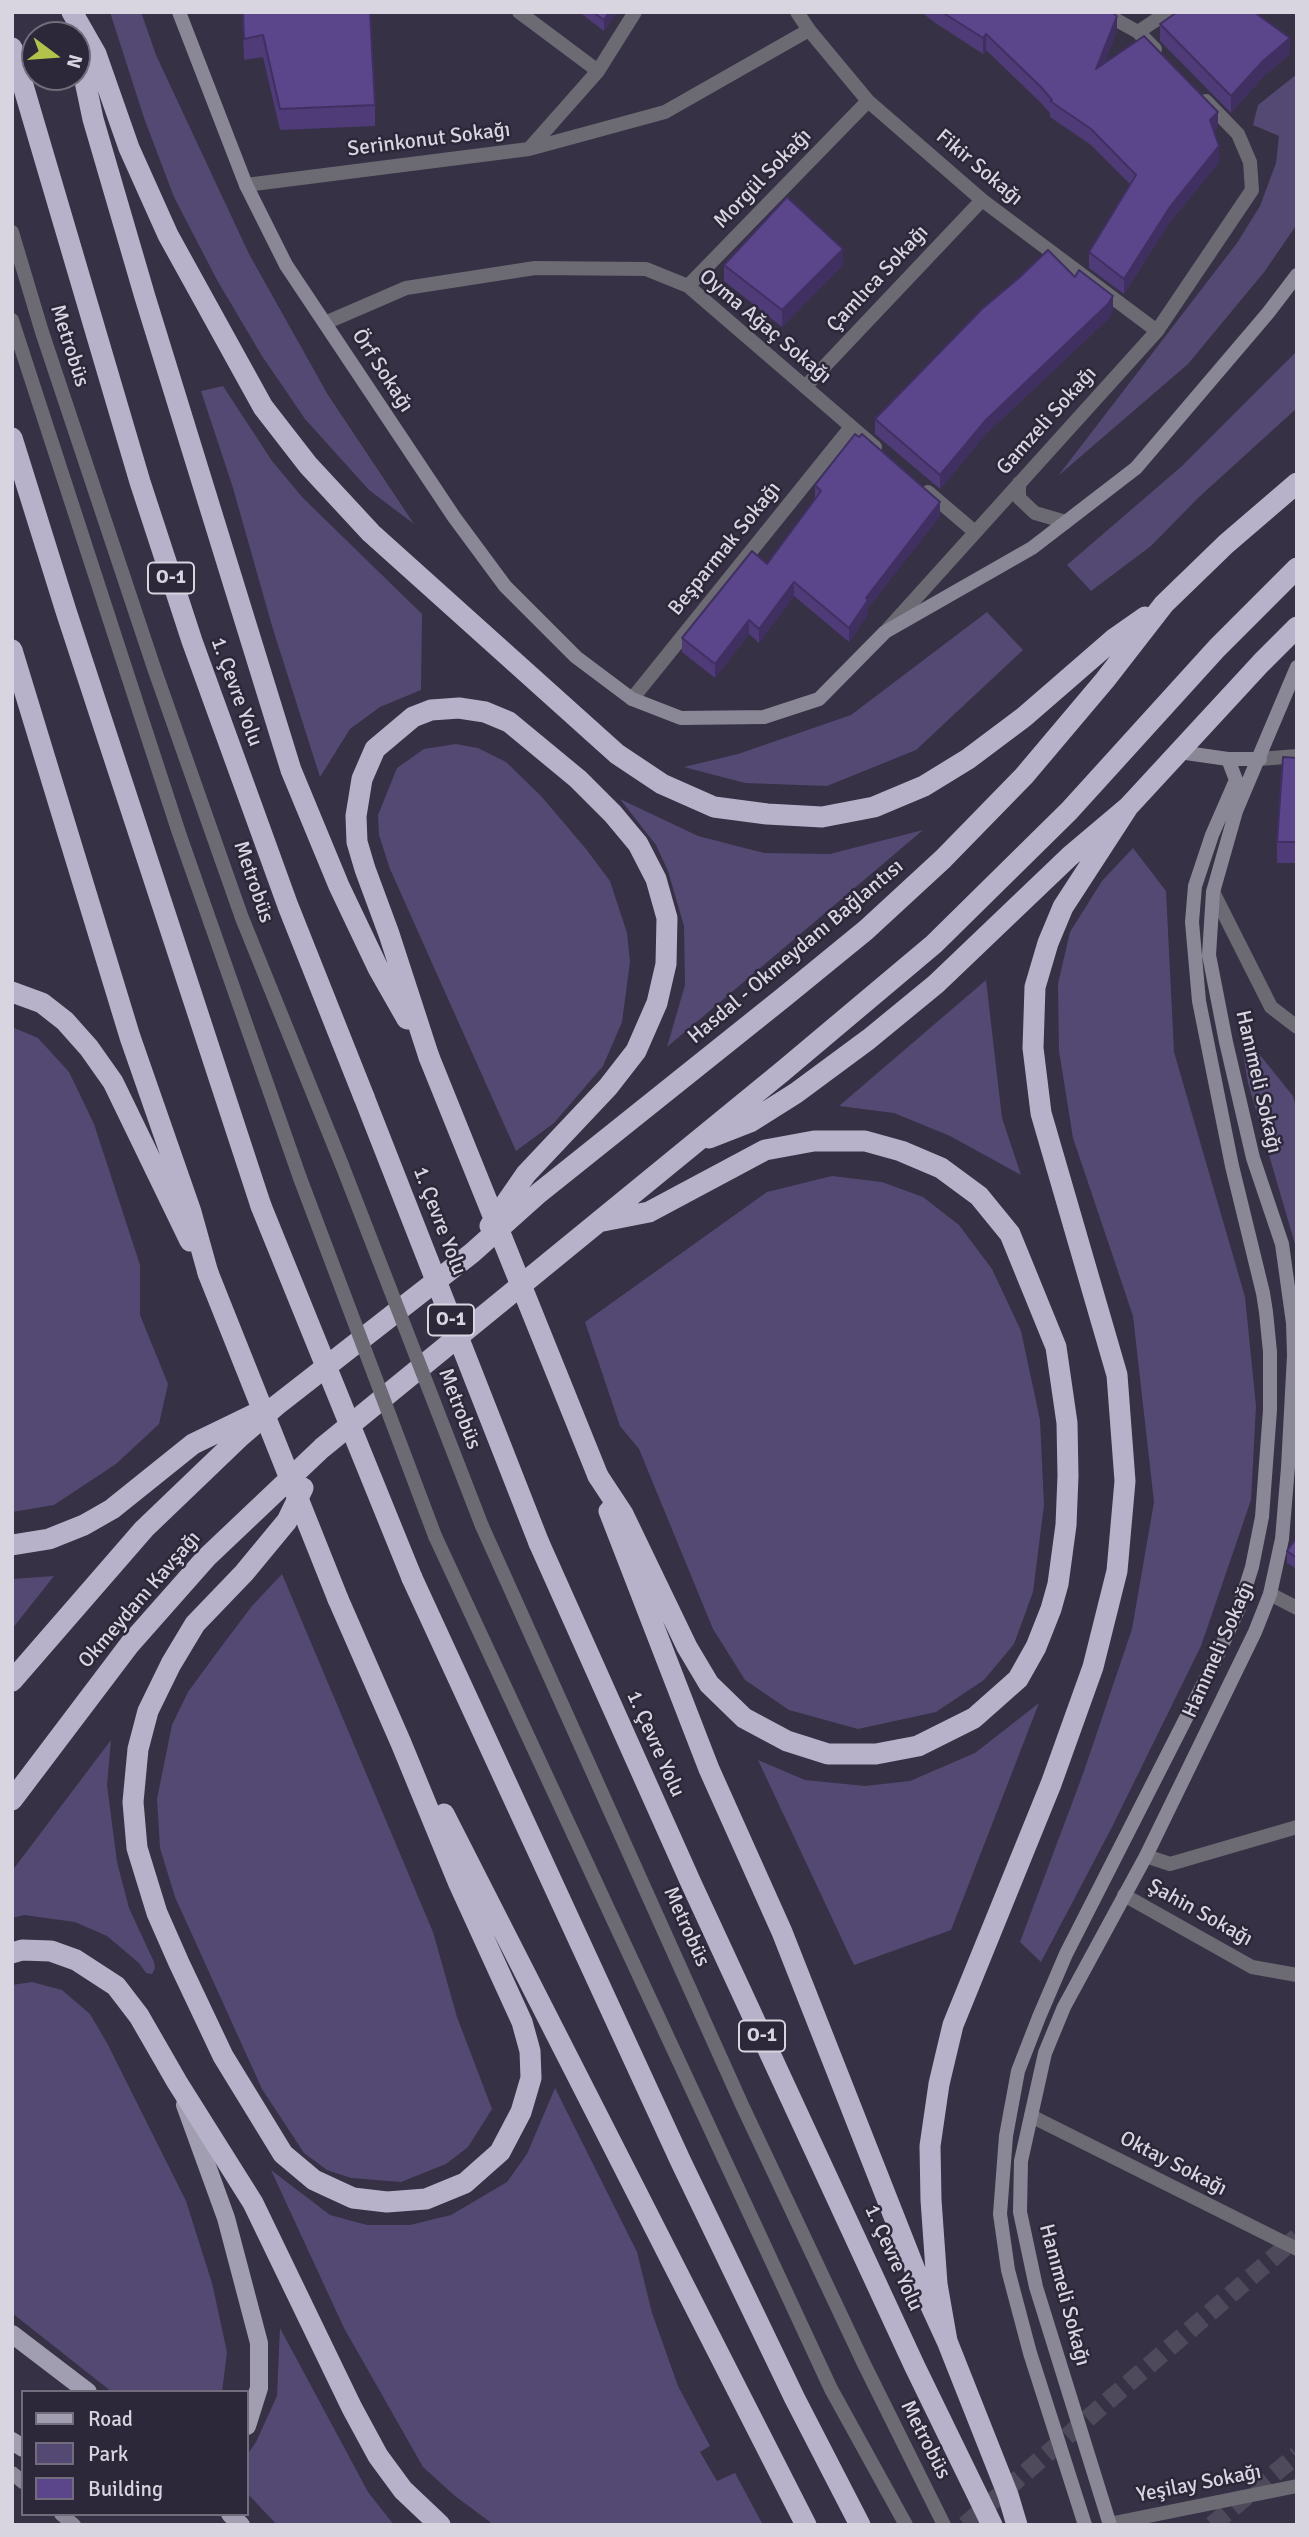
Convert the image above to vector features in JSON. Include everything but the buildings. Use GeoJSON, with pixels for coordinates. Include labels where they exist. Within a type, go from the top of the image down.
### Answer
{"type":"FeatureCollection","features":[{"type":"Feature","properties":{"kind":"highway"},"geometry":{"type":"LineString","coordinates":[[71,12],[96,54],[129,148],[169,235],[263,407],[308,465],[371,533],[617,754],[662,784],[714,807],[767,814],[822,817],[874,807],[924,786],[968,759],[1024,717],[1115,638],[1164,604]]}},
{"type":"Feature","properties":{"kind":"highway","name":"1. Çevre Yolu"},"geometry":{"type":"LineString","coordinates":[[12,48],[140,482],[192,641],[288,906],[539,1543],[702,1907],[915,2367],[992,2525]]}},
{"type":"Feature","properties":{"kind":"highway"},"geometry":{"type":"LineString","coordinates":[[87,91],[145,298],[291,770],[372,957],[429,1057]]}},
{"type":"Feature","properties":{"kind":"highway"},"geometry":{"type":"LineString","coordinates":[[12,438],[70,624],[261,1206],[412,1578],[681,2162],[795,2399],[860,2525]]}},
{"type":"Feature","properties":{"kind":"highway","name":"Hasdal - Okmeydanı Bağlantısı"},"geometry":{"type":"LineString","coordinates":[[277,1405],[472,1253],[539,1193],[866,930],[943,859],[1024,776],[1105,680],[1164,604],[1226,544],[1297,483]]}},
{"type":"Feature","properties":{"kind":"highway"},"geometry":{"type":"LineString","coordinates":[[12,650],[130,1037],[183,1189],[208,1273],[338,1599],[459,1884],[522,2022],[530,2050],[531,2078],[521,2112],[500,2152],[466,2183],[426,2199],[387,2202],[353,2198],[314,2180],[284,2154],[258,2115],[212,2033],[157,1913],[137,1848],[133,1802],[138,1749],[148,1711],[171,1664],[195,1624],[244,1573],[287,1521],[322,1448],[934,944],[1069,811],[1217,649],[1297,568]]}},
{"type":"Feature","properties":{"kind":"highway"},"geometry":{"type":"LineString","coordinates":[[691,1145],[750,1122],[796,1093],[869,1039],[936,984],[1070,856],[1128,807],[1297,627]]}},
{"type":"Feature","properties":{"kind":"highway"},"geometry":{"type":"LineString","coordinates":[[472,1253],[526,1174],[608,1087],[636,1051],[657,1003],[666,964],[667,918],[650,867],[638,844],[613,814],[578,779],[509,722],[485,712],[459,708],[432,710],[413,717],[374,749],[362,779],[355,816],[357,842],[365,869],[429,1057],[598,1476],[615,1530],[709,1769],[782,1932],[919,2280],[947,2341],[1008,2495],[1017,2525]]}},
{"type":"Feature","properties":{"kind":"highway"},"geometry":{"type":"LineString","coordinates":[[947,2341],[937,2284],[930,2146],[947,2049],[953,2025],[1051,1784],[1093,1667],[1117,1571],[1125,1480],[1117,1376],[1041,1113],[1033,1048],[1035,987],[1048,943],[1063,907],[1128,807]]}},
{"type":"Feature","properties":{"kind":"highway"},"geometry":{"type":"LineString","coordinates":[[12,992],[42,1003],[65,1021],[114,1082],[171,1205],[208,1273]]}},
{"type":"Feature","properties":{"kind":"highway"},"geometry":{"type":"LineString","coordinates":[[596,1223],[649,1212],[765,1150],[814,1141],[865,1141],[901,1150],[940,1168],[979,1196],[1010,1234],[1056,1347],[1067,1423],[1068,1476],[1066,1525],[1058,1584],[1036,1647],[1018,1679],[974,1718],[918,1746],[876,1754],[828,1754],[788,1741],[744,1718],[709,1684],[687,1647],[623,1514],[598,1476]]}},
{"type":"Feature","properties":{"kind":"highway"},"geometry":{"type":"LineString","coordinates":[[12,1545],[49,1539],[84,1525],[112,1509],[193,1444],[233,1423],[277,1405]]}},
{"type":"Feature","properties":{"kind":"highway","name":"Okmeydanı Kavşağı"},"geometry":{"type":"LineString","coordinates":[[12,1681],[144,1530],[277,1405]]}},
{"type":"Feature","properties":{"kind":"highway","name":"Okmeydanı Kavşağı"},"geometry":{"type":"LineString","coordinates":[[12,1800],[138,1634],[206,1558],[322,1448]]}},
{"type":"Feature","properties":{"kind":"highway"},"geometry":{"type":"LineString","coordinates":[[401,1743],[451,1827],[806,2525]]}},
{"type":"Feature","properties":{"kind":"highway"},"geometry":{"type":"LineString","coordinates":[[12,1953],[22,1950],[51,1951],[76,1960],[116,1986],[139,2016],[253,2203],[378,2456],[403,2490],[440,2525]]}},
{"type":"Feature","properties":{"kind":"main road","name":"Örf Sokağı"},"geometry":{"type":"LineString","coordinates":[[179,12],[246,185],[286,265],[454,517],[505,586],[576,657],[632,699]]}},
{"type":"Feature","properties":{"kind":"main road"},"geometry":{"type":"LineString","coordinates":[[885,632],[1032,548],[1136,468],[1297,275]]}},
{"type":"Feature","properties":{"kind":"main road","name":"Gamzeli Sokağı"},"geometry":{"type":"LineString","coordinates":[[632,699],[681,719],[764,717],[818,699],[885,632]]}},
{"type":"Feature","properties":{"kind":"main road","name":"Hanımeli Sokağı"},"geometry":{"type":"LineString","coordinates":[[1108,2524],[1036,2287],[1020,2212],[1021,2161],[1045,2053],[1064,2007],[1146,1856],[1255,1632],[1269,1594],[1282,1539],[1289,1467],[1295,1323],[1282,1244],[1253,1158],[1209,955],[1213,892],[1236,811],[1297,667]]}},
{"type":"Feature","properties":{"kind":"main road"},"geometry":{"type":"LineString","coordinates":[[1179,752],[1228,759],[1260,759]]}},
{"type":"Feature","properties":{"kind":"main road","name":"Hanımeli Sokağı"},"geometry":{"type":"LineString","coordinates":[[1085,2525],[1030,2353],[1008,2270],[1000,2214],[1006,2136],[1018,2071],[1039,2017],[1066,1954],[1213,1667],[1247,1584],[1262,1517],[1270,1410],[1270,1352],[1266,1312],[1232,1166],[1199,1001],[1192,922],[1195,887],[1212,835],[1236,780],[1228,759]]}},
{"type":"Feature","properties":{"kind":"main road"},"geometry":{"type":"LineString","coordinates":[[1266,1312],[1295,1323]]}},
{"type":"Feature","properties":{"kind":"main road"},"geometry":{"type":"LineString","coordinates":[[1247,1584],[1269,1594]]}},
{"type":"Feature","properties":{"kind":"main road"},"geometry":{"type":"LineString","coordinates":[[1122,1844],[1146,1856]]}},
{"type":"Feature","properties":{"kind":"main road"},"geometry":{"type":"LineString","coordinates":[[177,2082],[226,2218],[259,2343],[259,2388],[248,2423]]}},
{"type":"Feature","properties":{"kind":"main road"},"geometry":{"type":"LineString","coordinates":[[1011,2110],[1031,2116]]}},
{"type":"Feature","properties":{"kind":"main road"},"geometry":{"type":"LineString","coordinates":[[12,2334],[85,2390]]}},
{"type":"Feature","properties":{"kind":"street"},"geometry":{"type":"LineString","coordinates":[[519,12],[598,71]]}},
{"type":"Feature","properties":{"kind":"street","name":"Serinkonut Sokağı"},"geometry":{"type":"LineString","coordinates":[[246,185],[529,149],[598,71],[635,12]]}},
{"type":"Feature","properties":{"kind":"street","name":"Fikir Sokağı"},"geometry":{"type":"LineString","coordinates":[[797,12],[868,101],[982,200],[1157,331]]}},
{"type":"Feature","properties":{"kind":"street"},"geometry":{"type":"LineString","coordinates":[[1102,12],[1138,32],[1165,60]]}},
{"type":"Feature","properties":{"kind":"street"},"geometry":{"type":"LineString","coordinates":[[1138,32],[1168,12]]}},
{"type":"Feature","properties":{"kind":"street"},"geometry":{"type":"LineString","coordinates":[[529,149],[665,112],[809,30]]}},
{"type":"Feature","properties":{"kind":"street","name":"Gamzeli Sokağı"},"geometry":{"type":"LineString","coordinates":[[885,632],[1157,331],[1252,190],[1250,162],[1238,134],[1192,87]]}},
{"type":"Feature","properties":{"kind":"street","name":"Morgül Sokağı"},"geometry":{"type":"LineString","coordinates":[[688,286],[868,101]]}},
{"type":"Feature","properties":{"kind":"street","name":"Çamlıca Sokağı"},"geometry":{"type":"LineString","coordinates":[[805,387],[982,200]]}},
{"type":"Feature","properties":{"kind":"street","name":"Metrobüs"},"geometry":{"type":"LineString","coordinates":[[12,232],[42,332],[155,671],[243,918],[482,1526],[742,2105],[864,2364],[944,2525]]}},
{"type":"Feature","properties":{"kind":"street","name":"Oyma Ağaç Sokağı"},"geometry":{"type":"LineString","coordinates":[[325,323],[405,288],[535,268],[646,269],[688,286],[882,453]]}},
{"type":"Feature","properties":{"kind":"street"},"geometry":{"type":"LineString","coordinates":[[12,320],[178,833],[300,1178],[435,1536],[831,2389],[906,2525]]}},
{"type":"Feature","properties":{"kind":"street","name":"Beşparmak Sokağı"},"geometry":{"type":"LineString","coordinates":[[632,699],[851,427]]}},
{"type":"Feature","properties":{"kind":"street"},"geometry":{"type":"LineString","coordinates":[[913,479],[975,532]]}},
{"type":"Feature","properties":{"kind":"street"},"geometry":{"type":"LineString","coordinates":[[1019,483],[1019,498],[1035,513],[1066,522]]}},
{"type":"Feature","properties":{"kind":"street"},"geometry":{"type":"LineString","coordinates":[[1260,759],[1297,756]]}},
{"type":"Feature","properties":{"kind":"street"},"geometry":{"type":"LineString","coordinates":[[1213,892],[1271,1007],[1297,1027]]}},
{"type":"Feature","properties":{"kind":"street"},"geometry":{"type":"LineString","coordinates":[[1269,1594],[1297,1608]]}},
{"type":"Feature","properties":{"kind":"street"},"geometry":{"type":"LineString","coordinates":[[1146,1856],[1170,1864],[1297,1827]]}},
{"type":"Feature","properties":{"kind":"street","name":"Şahin Sokağı"},"geometry":{"type":"LineString","coordinates":[[1124,1895],[1252,1967],[1297,1975]]}},
{"type":"Feature","properties":{"kind":"street","name":"Oktay Sokağı"},"geometry":{"type":"LineString","coordinates":[[1031,2116],[1297,2249]]}},
{"type":"Feature","properties":{"kind":"street","name":"Yeşilay Sokağı"},"geometry":{"type":"LineString","coordinates":[[1108,2524],[1297,2486]]}},
{"type":"Feature","properties":{"kind":"green space"},"geometry":{"type":"Polygon","coordinates":[[[110,12],[141,12],[156,55],[249,254],[328,395],[414,524],[369,490],[305,419],[262,356],[217,280],[174,197],[144,118],[110,12]]]}},
{"type":"Feature","properties":{"kind":"green space"},"geometry":{"type":"Polygon","coordinates":[[[1297,74],[1297,224],[1265,271],[1188,364],[1058,476],[1237,243],[1260,206],[1276,163],[1279,136],[1253,125],[1258,105],[1297,74]]]}},
{"type":"Feature","properties":{"kind":"green space"},"geometry":{"type":"Polygon","coordinates":[[[1297,351],[1297,408],[1198,498],[1151,546],[1091,591],[1067,565],[1182,466],[1297,351]]]}},
{"type":"Feature","properties":{"kind":"green space"},"geometry":{"type":"Polygon","coordinates":[[[223,386],[272,461],[303,498],[422,614],[421,690],[380,707],[350,729],[320,777],[201,391],[223,386]]]}},
{"type":"Feature","properties":{"kind":"green space"},"geometry":{"type":"Polygon","coordinates":[[[987,612],[1023,650],[916,750],[827,786],[745,783],[684,767],[738,754],[851,715],[987,612]]]}},
{"type":"Feature","properties":{"kind":"green space"},"geometry":{"type":"Polygon","coordinates":[[[456,744],[478,748],[506,762],[541,796],[610,881],[627,933],[630,962],[622,1022],[603,1066],[554,1123],[516,1151],[390,869],[379,835],[378,815],[397,768],[424,749],[456,744]]]}},
{"type":"Feature","properties":{"kind":"green space"},"geometry":{"type":"Polygon","coordinates":[[[620,799],[698,836],[764,853],[830,854],[923,830],[667,1047],[685,985],[684,926],[668,871],[656,845],[620,799]]]}},
{"type":"Feature","properties":{"kind":"green space"},"geometry":{"type":"Polygon","coordinates":[[[1133,848],[1166,891],[1174,1052],[1245,1297],[1256,1406],[1251,1500],[1201,1646],[1112,1827],[1041,1962],[1020,1942],[1083,1774],[1132,1629],[1154,1502],[1133,1316],[1073,1138],[1059,1051],[1058,984],[1070,932],[1102,881],[1133,848]]]}},
{"type":"Feature","properties":{"kind":"green space"},"geometry":{"type":"Polygon","coordinates":[[[986,980],[1002,1118],[1021,1175],[950,1136],[894,1113],[839,1106],[986,980]]]}},
{"type":"Feature","properties":{"kind":"green space"},"geometry":{"type":"Polygon","coordinates":[[[12,1027],[38,1038],[69,1072],[94,1124],[140,1265],[140,1315],[168,1384],[159,1424],[116,1464],[54,1505],[12,1512],[12,1027]]]}},
{"type":"Feature","properties":{"kind":"green space"},"geometry":{"type":"Polygon","coordinates":[[[1239,1029],[1293,1096],[1297,1111],[1297,1251],[1248,1083],[1239,1029]]]}},
{"type":"Feature","properties":{"kind":"green space"},"geometry":{"type":"Polygon","coordinates":[[[832,1176],[882,1182],[923,1197],[959,1225],[992,1269],[1021,1331],[1040,1420],[1044,1505],[1033,1592],[1014,1644],[984,1680],[936,1712],[858,1729],[789,1710],[745,1680],[713,1629],[639,1449],[620,1426],[585,1322],[767,1192],[832,1176]]]}},
{"type":"Feature","properties":{"kind":"green space"},"geometry":{"type":"Polygon","coordinates":[[[282,1574],[433,1932],[457,2017],[492,2109],[468,2147],[446,2164],[401,2182],[351,2178],[327,2170],[304,2153],[262,2089],[175,1897],[160,1848],[157,1799],[172,1725],[188,1692],[252,1606],[282,1574]]]}},
{"type":"Feature","properties":{"kind":"green space"},"geometry":{"type":"Polygon","coordinates":[[[54,1576],[12,1629],[12,1579],[54,1576]]]}},
{"type":"Feature","properties":{"kind":"green space"},"geometry":{"type":"Polygon","coordinates":[[[1039,1703],[951,1930],[854,1965],[758,1760],[805,1780],[865,1786],[910,1781],[975,1753],[1039,1703]]]}},
{"type":"Feature","properties":{"kind":"green space"},"geometry":{"type":"Polygon","coordinates":[[[111,1740],[107,1785],[117,1862],[129,1908],[154,1962],[152,1974],[146,1973],[139,1963],[107,1936],[75,1922],[24,1915],[12,1918],[12,1871],[111,1740]]]}},
{"type":"Feature","properties":{"kind":"green space"},"geometry":{"type":"Polygon","coordinates":[[[32,1982],[62,1990],[90,2014],[107,2043],[186,2201],[212,2283],[227,2352],[222,2390],[109,2390],[12,2313],[12,1985],[32,1982]]]}},
{"type":"Feature","properties":{"kind":"green space"},"geometry":{"type":"Polygon","coordinates":[[[555,2088],[637,2252],[652,2313],[678,2386],[710,2446],[700,2452],[717,2481],[735,2473],[763,2525],[494,2525],[455,2496],[423,2467],[344,2328],[271,2170],[330,2215],[367,2225],[410,2225],[451,2215],[507,2182],[527,2154],[555,2088]]]}},
{"type":"Feature","properties":{"kind":"green space"},"geometry":{"type":"Polygon","coordinates":[[[280,2328],[368,2492],[394,2525],[277,2525],[248,2494],[248,2454],[277,2396],[280,2328]]]}},
{"type":"Feature","properties":{"kind":"tunnel"},"geometry":{"type":"LineString","coordinates":[[965,2525],[1297,2237]]}},
{"type":"Feature","properties":{"kind":"tunnel"},"geometry":{"type":"LineString","coordinates":[[1212,2525],[1297,2455]]}}]}
